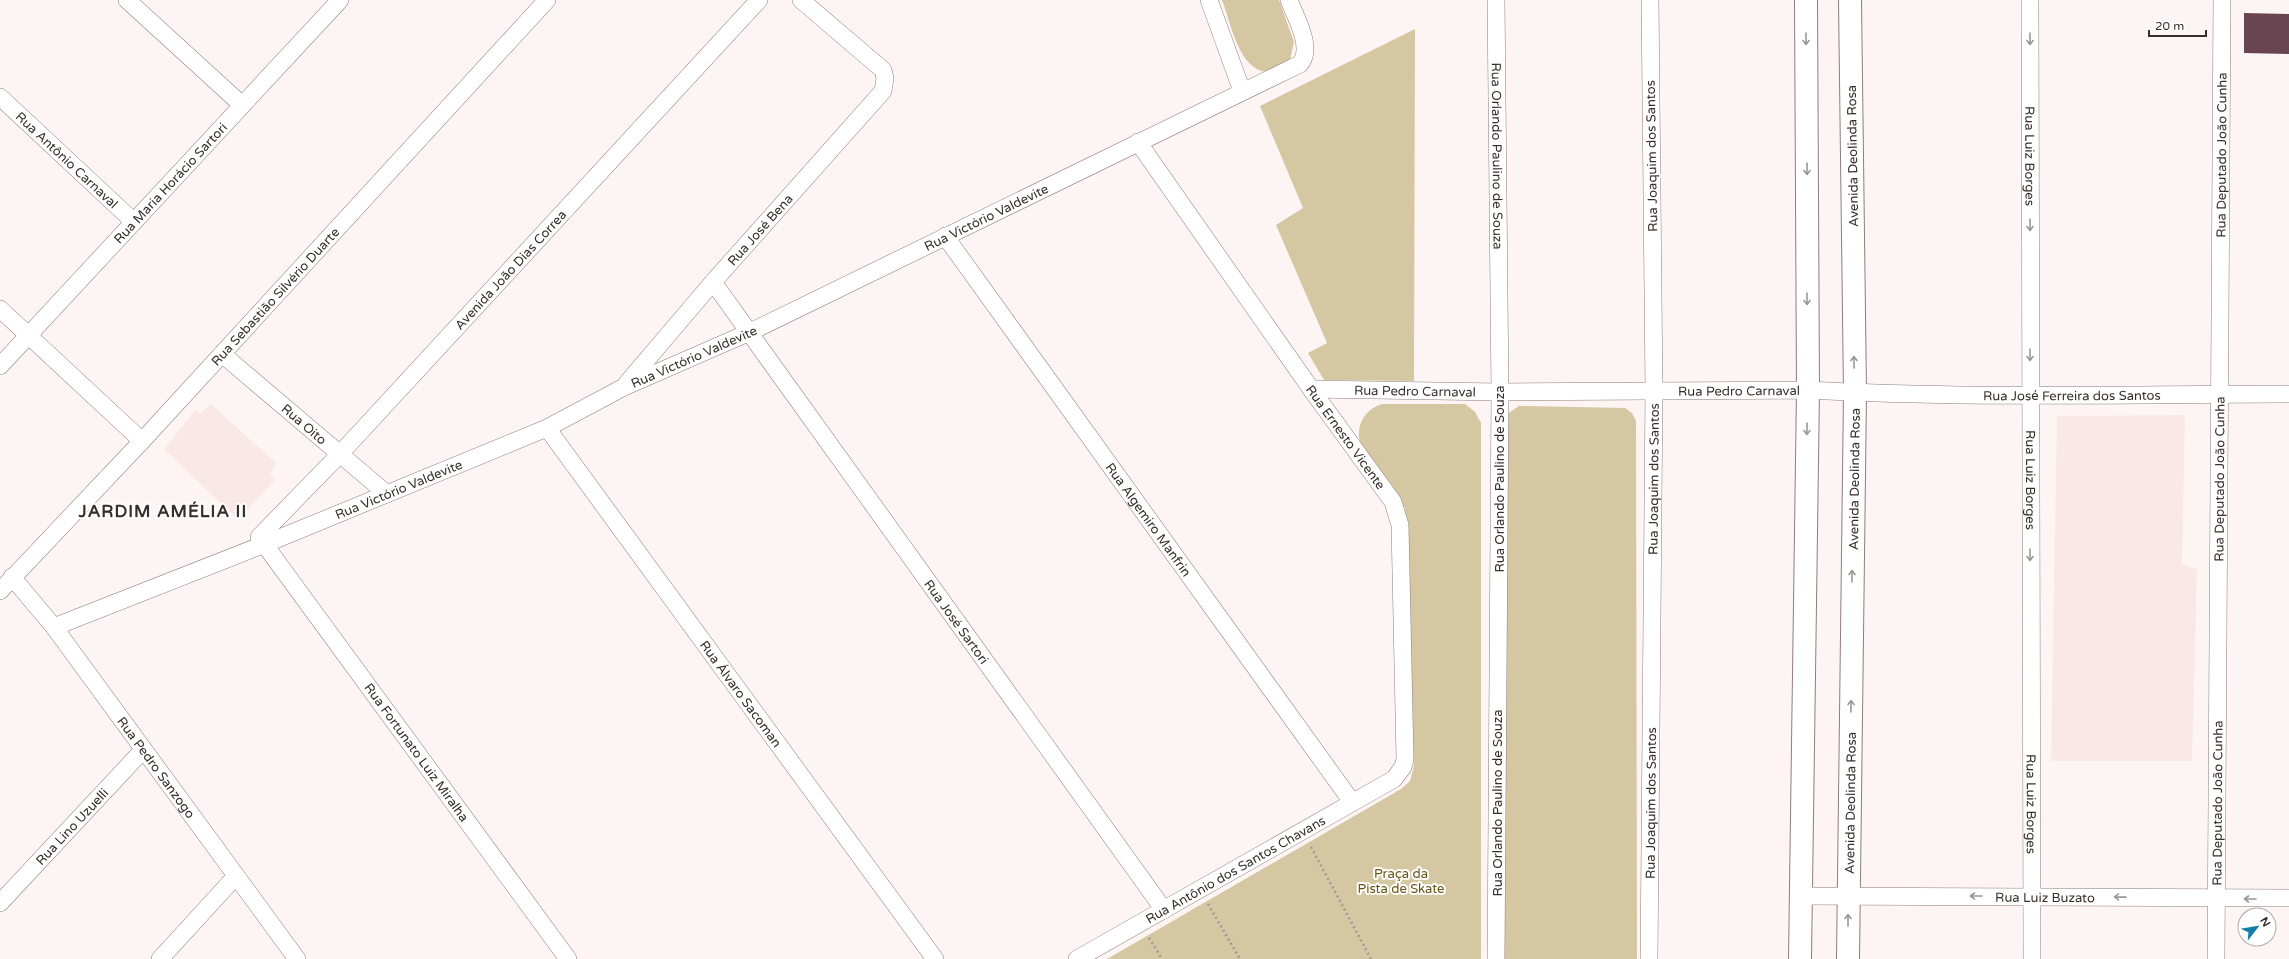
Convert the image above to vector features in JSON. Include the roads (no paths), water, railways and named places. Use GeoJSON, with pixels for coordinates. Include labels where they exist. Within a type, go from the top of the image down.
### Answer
{"type":"FeatureCollection","features":[{"type":"Feature","properties":{"kind":"street"},"geometry":{"type":"LineString","coordinates":[[127,0],[242,105]]}},
{"type":"Feature","properties":{"kind":"street","name":"Rua Maria Horácio Sartori"},"geometry":{"type":"LineString","coordinates":[[0,366],[340,0]]}},
{"type":"Feature","properties":{"kind":"street","name":"Rua Sebastião Silvério Duarte"},"geometry":{"type":"LineString","coordinates":[[0,591],[142,441],[548,0]]}},
{"type":"Feature","properties":{"kind":"street","name":"Avenida João Dias Correa"},"geometry":{"type":"LineString","coordinates":[[262,540],[759,0]]}},
{"type":"Feature","properties":{"kind":"street","name":"Rua José Bena"},"geometry":{"type":"LineString","coordinates":[[624,387],[713,282],[884,91],[885,78],[883,70],[801,0]]}},
{"type":"Feature","properties":{"kind":"street"},"geometry":{"type":"LineString","coordinates":[[1209,0],[1242,91]]}},
{"type":"Feature","properties":{"kind":"street","name":"Rua Victório Valdevite"},"geometry":{"type":"LineString","coordinates":[[54,627],[262,540],[387,494],[547,428],[624,387],[750,332],[1300,64],[1304,54],[1305,44],[1288,0]]}},
{"type":"Feature","properties":{"kind":"street","name":"Rua Orlando Paulino de Souza"},"geometry":{"type":"LineString","coordinates":[[1496,0],[1500,392],[1496,959]]}},
{"type":"Feature","properties":{"kind":"street","name":"Rua Joaquim dos Santos"},"geometry":{"type":"LineString","coordinates":[[1649,959],[1654,390],[1650,0]]}},
{"type":"Feature","properties":{"kind":"street"},"geometry":{"type":"LineString","coordinates":[[1800,959],[1808,390],[1806,0]]}},
{"type":"Feature","properties":{"kind":"street","name":"Avenida Deolinda Rosa"},"geometry":{"type":"LineString","coordinates":[[1848,959],[1855,392],[1850,0]]}},
{"type":"Feature","properties":{"kind":"street","name":"Rua Luiz Borges"},"geometry":{"type":"LineString","coordinates":[[2030,0],[2032,959]]}},
{"type":"Feature","properties":{"kind":"street","name":"Rua Deputado João Cunha"},"geometry":{"type":"LineString","coordinates":[[2216,959],[2218,394],[2222,0]]}},
{"type":"Feature","properties":{"kind":"street","name":"Rua Antônio Carnaval"},"geometry":{"type":"LineString","coordinates":[[0,97],[134,222]]}},
{"type":"Feature","properties":{"kind":"street","name":"Rua Ernesto Vicente"},"geometry":{"type":"LineString","coordinates":[[1138,142],[1311,390],[1393,502],[1398,512],[1400,525],[1405,759],[1403,767],[1394,779]]}},
{"type":"Feature","properties":{"kind":"street","name":"Rua Algemiro Manfrin"},"geometry":{"type":"LineString","coordinates":[[946,236],[1352,802]]}},
{"type":"Feature","properties":{"kind":"street","name":"Rua José Sartori"},"geometry":{"type":"LineString","coordinates":[[713,282],[1164,910]]}},
{"type":"Feature","properties":{"kind":"street"},"geometry":{"type":"LineString","coordinates":[[0,310],[142,441]]}},
{"type":"Feature","properties":{"kind":"street","name":"Rua Oito"},"geometry":{"type":"LineString","coordinates":[[222,354],[339,455],[387,494]]}},
{"type":"Feature","properties":{"kind":"street","name":"Rua Pedro Carnaval"},"geometry":{"type":"LineString","coordinates":[[1311,390],[1500,392],[1808,390],[1855,392]]}},
{"type":"Feature","properties":{"kind":"street","name":"Rua José Ferreira dos Santos"},"geometry":{"type":"LineString","coordinates":[[1855,392],[2289,394]]}},
{"type":"Feature","properties":{"kind":"street","name":"Rua Álvaro Sacoman"},"geometry":{"type":"LineString","coordinates":[[547,428],[935,959]]}},
{"type":"Feature","properties":{"kind":"street","name":"Rua Fortunato Luiz Miralha"},"geometry":{"type":"LineString","coordinates":[[262,540],[568,959]]}},
{"type":"Feature","properties":{"kind":"street","name":"Rua Pedro Sanzogo"},"geometry":{"type":"LineString","coordinates":[[12,578],[54,627],[297,959]]}},
{"type":"Feature","properties":{"kind":"street","name":"Rua Lino Uzuelli"},"geometry":{"type":"LineString","coordinates":[[0,903],[143,750]]}},
{"type":"Feature","properties":{"kind":"street","name":"Rua Antônio dos Santos Chavans"},"geometry":{"type":"LineString","coordinates":[[1077,959],[1394,779]]}},
{"type":"Feature","properties":{"kind":"street"},"geometry":{"type":"LineString","coordinates":[[160,959],[236,876]]}},
{"type":"Feature","properties":{"kind":"street","name":"Rua Luiz Buzato"},"geometry":{"type":"LineString","coordinates":[[1800,896],[2031,896],[2216,899],[2289,898]]}},
{"type":"Feature","properties":{"kind":"district","name":"JARDIM AMÉLIA II"},"geometry":{"type":"Point","coordinates":[163,511]}},
{"type":"Feature","properties":{"kind":"park label","name":"Praça da Pista de Skate"},"geometry":{"type":"Point","coordinates":[1401,880]}}]}
